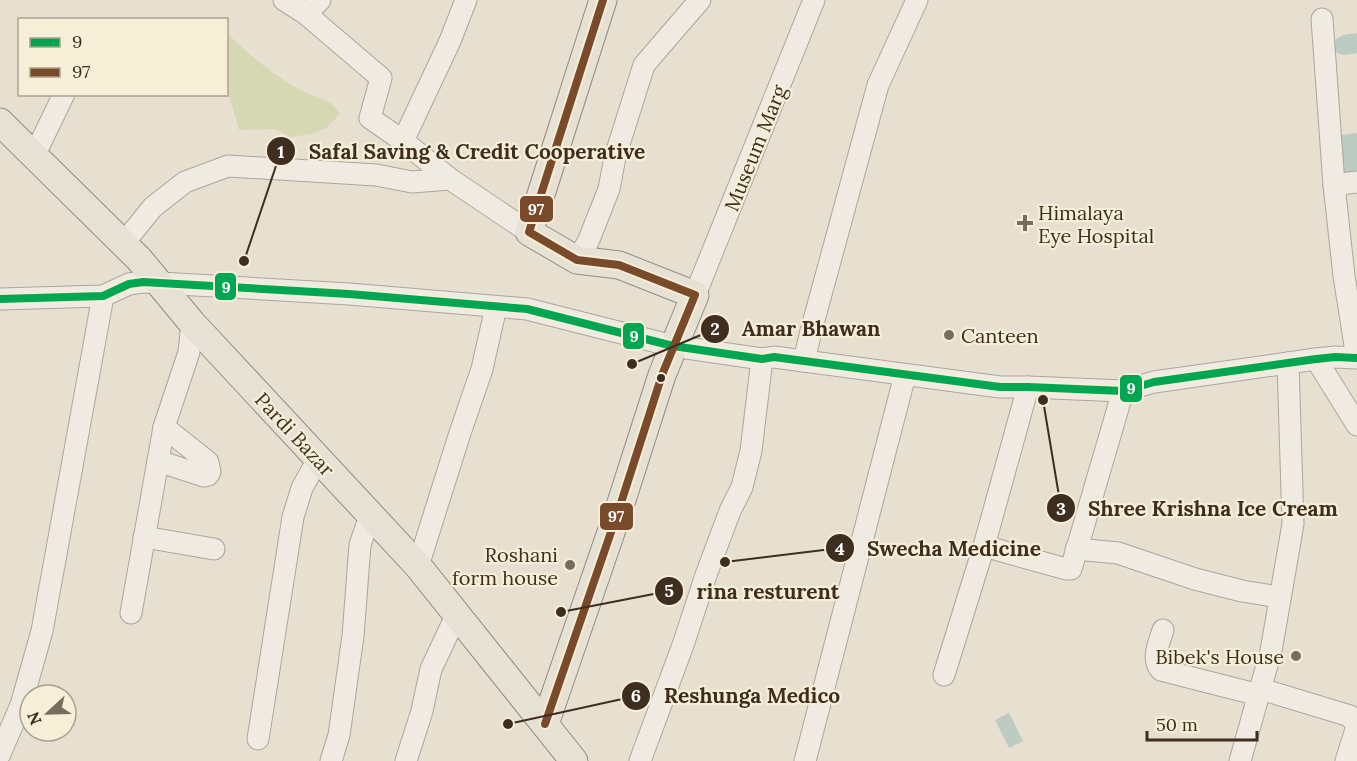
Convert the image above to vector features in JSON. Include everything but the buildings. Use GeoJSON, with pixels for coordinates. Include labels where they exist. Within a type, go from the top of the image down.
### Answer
{"type":"FeatureCollection","features":[{"type":"Feature","properties":{"kind":"main road"},"geometry":{"type":"LineString","coordinates":[[545,724],[673,346],[695,295],[619,265],[577,260],[529,232],[603,0]]}},
{"type":"Feature","properties":{"kind":"main road","name":"Pardi Bazar"},"geometry":{"type":"LineString","coordinates":[[0,122],[139,259],[192,323],[418,566],[545,724],[568,757]]}},
{"type":"Feature","properties":{"kind":"street"},"geometry":{"type":"LineString","coordinates":[[284,0],[313,7],[381,78],[370,118],[450,179],[529,232]]}},
{"type":"Feature","properties":{"kind":"street"},"geometry":{"type":"LineString","coordinates":[[403,141],[450,41],[466,0]]}},
{"type":"Feature","properties":{"kind":"street"},"geometry":{"type":"LineString","coordinates":[[577,260],[588,242],[609,189],[615,157],[644,66],[700,0]]}},
{"type":"Feature","properties":{"kind":"street","name":"Museum Marg"},"geometry":{"type":"LineString","coordinates":[[695,295],[814,0]]}},
{"type":"Feature","properties":{"kind":"street"},"geometry":{"type":"LineString","coordinates":[[804,361],[878,85],[917,0]]}},
{"type":"Feature","properties":{"kind":"street"},"geometry":{"type":"LineString","coordinates":[[0,299],[103,296],[129,284],[143,282],[349,294],[527,309],[673,346],[762,359],[774,357],[1000,387],[1123,391],[1154,381],[1316,359],[1357,358],[1350,275],[1334,185],[1322,19]]}},
{"type":"Feature","properties":{"kind":"street"},"geometry":{"type":"LineString","coordinates":[[34,156],[63,96]]}},
{"type":"Feature","properties":{"kind":"street"},"geometry":{"type":"LineString","coordinates":[[123,243],[153,207],[185,182],[228,166],[376,175],[412,182],[450,179]]}},
{"type":"Feature","properties":{"kind":"street"},"geometry":{"type":"LineString","coordinates":[[1334,185],[1357,182]]}},
{"type":"Feature","properties":{"kind":"street"},"geometry":{"type":"LineString","coordinates":[[0,754],[21,705],[42,632],[103,296]]}},
{"type":"Feature","properties":{"kind":"street"},"geometry":{"type":"LineString","coordinates":[[418,566],[482,369],[496,307]]}},
{"type":"Feature","properties":{"kind":"street"},"geometry":{"type":"LineString","coordinates":[[131,613],[164,428],[189,352],[192,323]]}},
{"type":"Feature","properties":{"kind":"street"},"geometry":{"type":"LineString","coordinates":[[640,761],[706,575],[742,487],[751,451],[762,359]]}},
{"type":"Feature","properties":{"kind":"street"},"geometry":{"type":"LineString","coordinates":[[1316,359],[1357,425]]}},
{"type":"Feature","properties":{"kind":"street"},"geometry":{"type":"LineString","coordinates":[[1240,761],[1271,651],[1293,524],[1288,363]]}},
{"type":"Feature","properties":{"kind":"street"},"geometry":{"type":"LineString","coordinates":[[804,761],[905,375]]}},
{"type":"Feature","properties":{"kind":"street"},"geometry":{"type":"LineString","coordinates":[[944,675],[984,546],[1028,387]]}},
{"type":"Feature","properties":{"kind":"street"},"geometry":{"type":"LineString","coordinates":[[984,546],[1071,569],[1123,391]]}},
{"type":"Feature","properties":{"kind":"street"},"geometry":{"type":"LineString","coordinates":[[158,460],[204,476],[210,472],[208,462],[164,428]]}},
{"type":"Feature","properties":{"kind":"street"},"geometry":{"type":"LineString","coordinates":[[258,739],[293,517],[302,488],[318,459]]}},
{"type":"Feature","properties":{"kind":"street"},"geometry":{"type":"LineString","coordinates":[[331,761],[339,735],[353,636],[360,545],[370,516]]}},
{"type":"Feature","properties":{"kind":"street"},"geometry":{"type":"LineString","coordinates":[[144,537],[214,549]]}},
{"type":"Feature","properties":{"kind":"street"},"geometry":{"type":"LineString","coordinates":[[1076,549],[1118,553],[1195,579],[1242,591],[1279,597]]}},
{"type":"Feature","properties":{"kind":"street"},"geometry":{"type":"LineString","coordinates":[[405,761],[422,711],[431,669],[457,614]]}},
{"type":"Feature","properties":{"kind":"street"},"geometry":{"type":"LineString","coordinates":[[1162,630],[1156,658],[1156,664],[1161,670],[1260,692],[1350,716],[1357,726],[1346,761]]}},
{"type":"Feature","properties":{"kind":"green space"},"geometry":{"type":"Polygon","coordinates":[[[228,34],[251,56],[278,76],[303,91],[326,100],[340,114],[326,128],[312,134],[290,137],[275,129],[239,130],[229,95],[228,34]]]}},
{"type":"Feature","properties":{"kind":"shaded area"},"geometry":{"type":"Polygon","coordinates":[[[1357,33],[1357,53],[1344,55],[1337,53],[1334,46],[1336,39],[1343,35],[1357,33]]]}},
{"type":"Feature","properties":{"kind":"shaded area"},"geometry":{"type":"Polygon","coordinates":[[[1357,133],[1357,173],[1336,176],[1334,136],[1357,133]]]}},
{"type":"Feature","properties":{"kind":"shaded area"},"geometry":{"type":"Polygon","coordinates":[[[1009,713],[1023,741],[1009,748],[995,720],[1009,713]]]}},
{"type":"Feature","properties":{"kind":"transit line","name":"97"},"geometry":{"type":"LineString","coordinates":[[545,724],[620,506],[662,375],[695,295],[619,265],[577,260],[529,232],[603,0]]}},
{"type":"Feature","properties":{"kind":"transit line","name":"9"},"geometry":{"type":"LineString","coordinates":[[0,299],[103,296],[129,284],[143,282],[349,294],[527,309],[673,346],[762,359],[774,357],[1000,387],[1123,391],[1154,382],[1316,359],[1357,358]]}},
{"type":"Feature","properties":{"kind":"place","name":"Himalaya Eye Hospital"},"geometry":{"type":"Point","coordinates":[1025,223]}},
{"type":"Feature","properties":{"kind":"place","name":"Safal Saving & Credit Cooperative"},"geometry":{"type":"Point","coordinates":[244,261]}},
{"type":"Feature","properties":{"kind":"place","name":"Canteen"},"geometry":{"type":"Point","coordinates":[949,335]}},
{"type":"Feature","properties":{"kind":"place","name":"Amar Bhawan"},"geometry":{"type":"Point","coordinates":[632,364]}},
{"type":"Feature","properties":{"kind":"place","name":"Shree Krishna Ice Cream"},"geometry":{"type":"Point","coordinates":[1043,400]}},
{"type":"Feature","properties":{"kind":"place","name":"Swecha Medicine"},"geometry":{"type":"Point","coordinates":[725,562]}},
{"type":"Feature","properties":{"kind":"place","name":"Roshani form house"},"geometry":{"type":"Point","coordinates":[570,565]}},
{"type":"Feature","properties":{"kind":"place","name":"rina resturent"},"geometry":{"type":"Point","coordinates":[561,612]}},
{"type":"Feature","properties":{"kind":"place","name":"Bibek's House"},"geometry":{"type":"Point","coordinates":[1296,656]}},
{"type":"Feature","properties":{"kind":"place","name":"Reshunga Medico"},"geometry":{"type":"Point","coordinates":[508,724]}}]}
